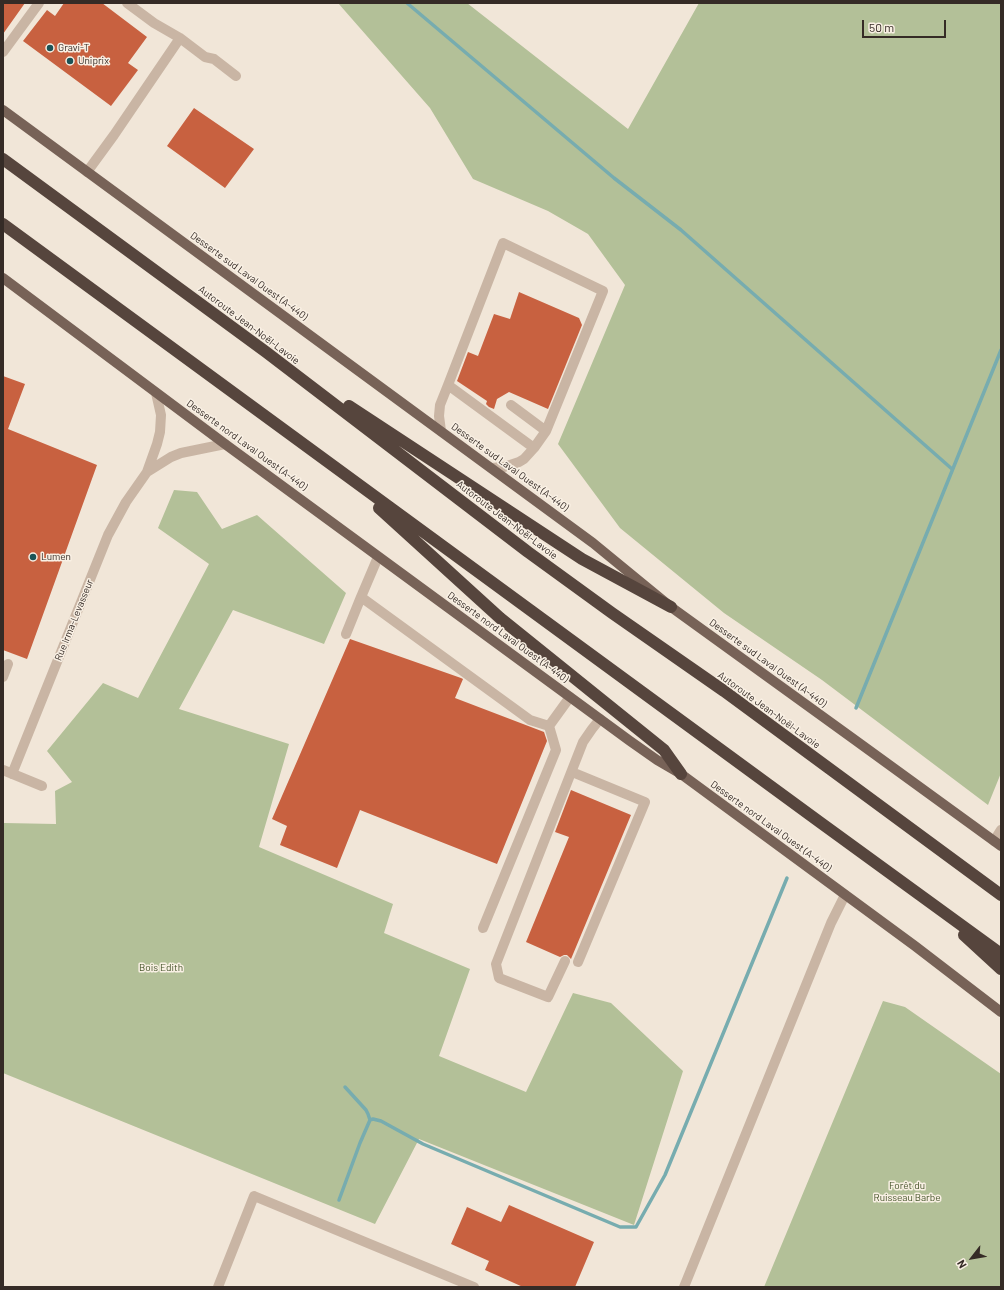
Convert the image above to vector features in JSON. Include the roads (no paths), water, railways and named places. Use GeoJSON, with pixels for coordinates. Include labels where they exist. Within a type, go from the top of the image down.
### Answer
{"type":"FeatureCollection","features":[{"type":"Feature","properties":{"kind":"highway","name":"Autoroute Jean-Noël-Lavoie"},"geometry":{"type":"LineString","coordinates":[[3,159],[266,352],[528,552],[612,614],[724,691],[1001,893]]}},
{"type":"Feature","properties":{"kind":"highway"},"geometry":{"type":"LineString","coordinates":[[3,224],[918,895],[1001,954]]}},
{"type":"Feature","properties":{"kind":"highway"},"geometry":{"type":"LineString","coordinates":[[266,352],[582,559],[671,607]]}},
{"type":"Feature","properties":{"kind":"highway"},"geometry":{"type":"LineString","coordinates":[[330,464],[500,618],[664,750],[682,774]]}},
{"type":"Feature","properties":{"kind":"highway"},"geometry":{"type":"LineString","coordinates":[[918,895],[1001,969]]}},
{"type":"Feature","properties":{"kind":"main road","name":"Desserte sud Laval Ouest (A-440)"},"geometry":{"type":"LineString","coordinates":[[3,110],[593,543],[671,607],[997,844]]}},
{"type":"Feature","properties":{"kind":"main road","name":"Desserte nord Laval Ouest (A-440)"},"geometry":{"type":"LineString","coordinates":[[3,278],[378,557],[657,760],[682,774],[1001,1012]]}},
{"type":"Feature","properties":{"kind":"street"},"geometry":{"type":"LineString","coordinates":[[3,52],[39,3]]}},
{"type":"Feature","properties":{"kind":"street"},"geometry":{"type":"LineString","coordinates":[[127,3],[154,23],[180,38],[205,57],[214,59],[236,76]]}},
{"type":"Feature","properties":{"kind":"street"},"geometry":{"type":"LineString","coordinates":[[87,172],[180,38]]}},
{"type":"Feature","properties":{"kind":"street"},"geometry":{"type":"LineString","coordinates":[[442,431],[439,411],[441,400],[503,243],[603,291],[546,431],[524,459],[504,467],[492,468]]}},
{"type":"Feature","properties":{"kind":"street"},"geometry":{"type":"LineString","coordinates":[[448,385],[534,448]]}},
{"type":"Feature","properties":{"kind":"street","name":"Rue Irma-Levasseur"},"geometry":{"type":"LineString","coordinates":[[8,772],[108,535],[126,502],[147,472],[160,432],[161,415],[156,393]]}},
{"type":"Feature","properties":{"kind":"street"},"geometry":{"type":"LineString","coordinates":[[511,405],[546,431]]}},
{"type":"Feature","properties":{"kind":"street","name":"Rue Irma-Levasseur"},"geometry":{"type":"LineString","coordinates":[[147,472],[181,452],[225,444]]}},
{"type":"Feature","properties":{"kind":"street"},"geometry":{"type":"LineString","coordinates":[[346,634],[378,557]]}},
{"type":"Feature","properties":{"kind":"street"},"geometry":{"type":"LineString","coordinates":[[361,597],[530,720],[549,726]]}},
{"type":"Feature","properties":{"kind":"street"},"geometry":{"type":"LineString","coordinates":[[3,677],[8,664]]}},
{"type":"Feature","properties":{"kind":"street"},"geometry":{"type":"LineString","coordinates":[[549,726],[570,697]]}},
{"type":"Feature","properties":{"kind":"street"},"geometry":{"type":"LineString","coordinates":[[565,961],[548,997],[499,978],[496,964],[583,742],[600,719]]}},
{"type":"Feature","properties":{"kind":"street"},"geometry":{"type":"LineString","coordinates":[[483,928],[556,750],[549,726]]}},
{"type":"Feature","properties":{"kind":"street"},"geometry":{"type":"LineString","coordinates":[[8,772],[42,786]]}},
{"type":"Feature","properties":{"kind":"street"},"geometry":{"type":"LineString","coordinates":[[572,772],[646,802],[578,962]]}},
{"type":"Feature","properties":{"kind":"street"},"geometry":{"type":"LineString","coordinates":[[997,844],[1001,830]]}},
{"type":"Feature","properties":{"kind":"street"},"geometry":{"type":"LineString","coordinates":[[684,1287],[831,923],[845,895]]}},
{"type":"Feature","properties":{"kind":"street"},"geometry":{"type":"LineString","coordinates":[[218,1287],[254,1196],[474,1287]]}},
{"type":"Feature","properties":{"kind":"waterway"},"geometry":{"type":"LineString","coordinates":[[407,3],[614,178],[681,230],[952,469]]}},
{"type":"Feature","properties":{"kind":"waterway"},"geometry":{"type":"LineString","coordinates":[[856,708],[1001,350]]}},
{"type":"Feature","properties":{"kind":"waterway"},"geometry":{"type":"LineString","coordinates":[[339,1200],[360,1143],[370,1120],[373,1119],[381,1121],[423,1144],[620,1227],[636,1227],[665,1175],[787,878]]}},
{"type":"Feature","properties":{"kind":"waterway"},"geometry":{"type":"LineString","coordinates":[[345,1087],[366,1110],[370,1120]]}},
{"type":"Feature","properties":{"kind":"place","name":"Gravi-T"},"geometry":{"type":"Point","coordinates":[50,48]}},
{"type":"Feature","properties":{"kind":"place","name":"Uniprix"},"geometry":{"type":"Point","coordinates":[70,61]}},
{"type":"Feature","properties":{"kind":"place","name":"Lumen"},"geometry":{"type":"Point","coordinates":[33,557]}},
{"type":"Feature","properties":{"kind":"park label","name":"Bois Edith"},"geometry":{"type":"Point","coordinates":[161,968]}},
{"type":"Feature","properties":{"kind":"park label","name":"Forêt du Ruisseau Barbe"},"geometry":{"type":"Point","coordinates":[907,1192]}}]}
